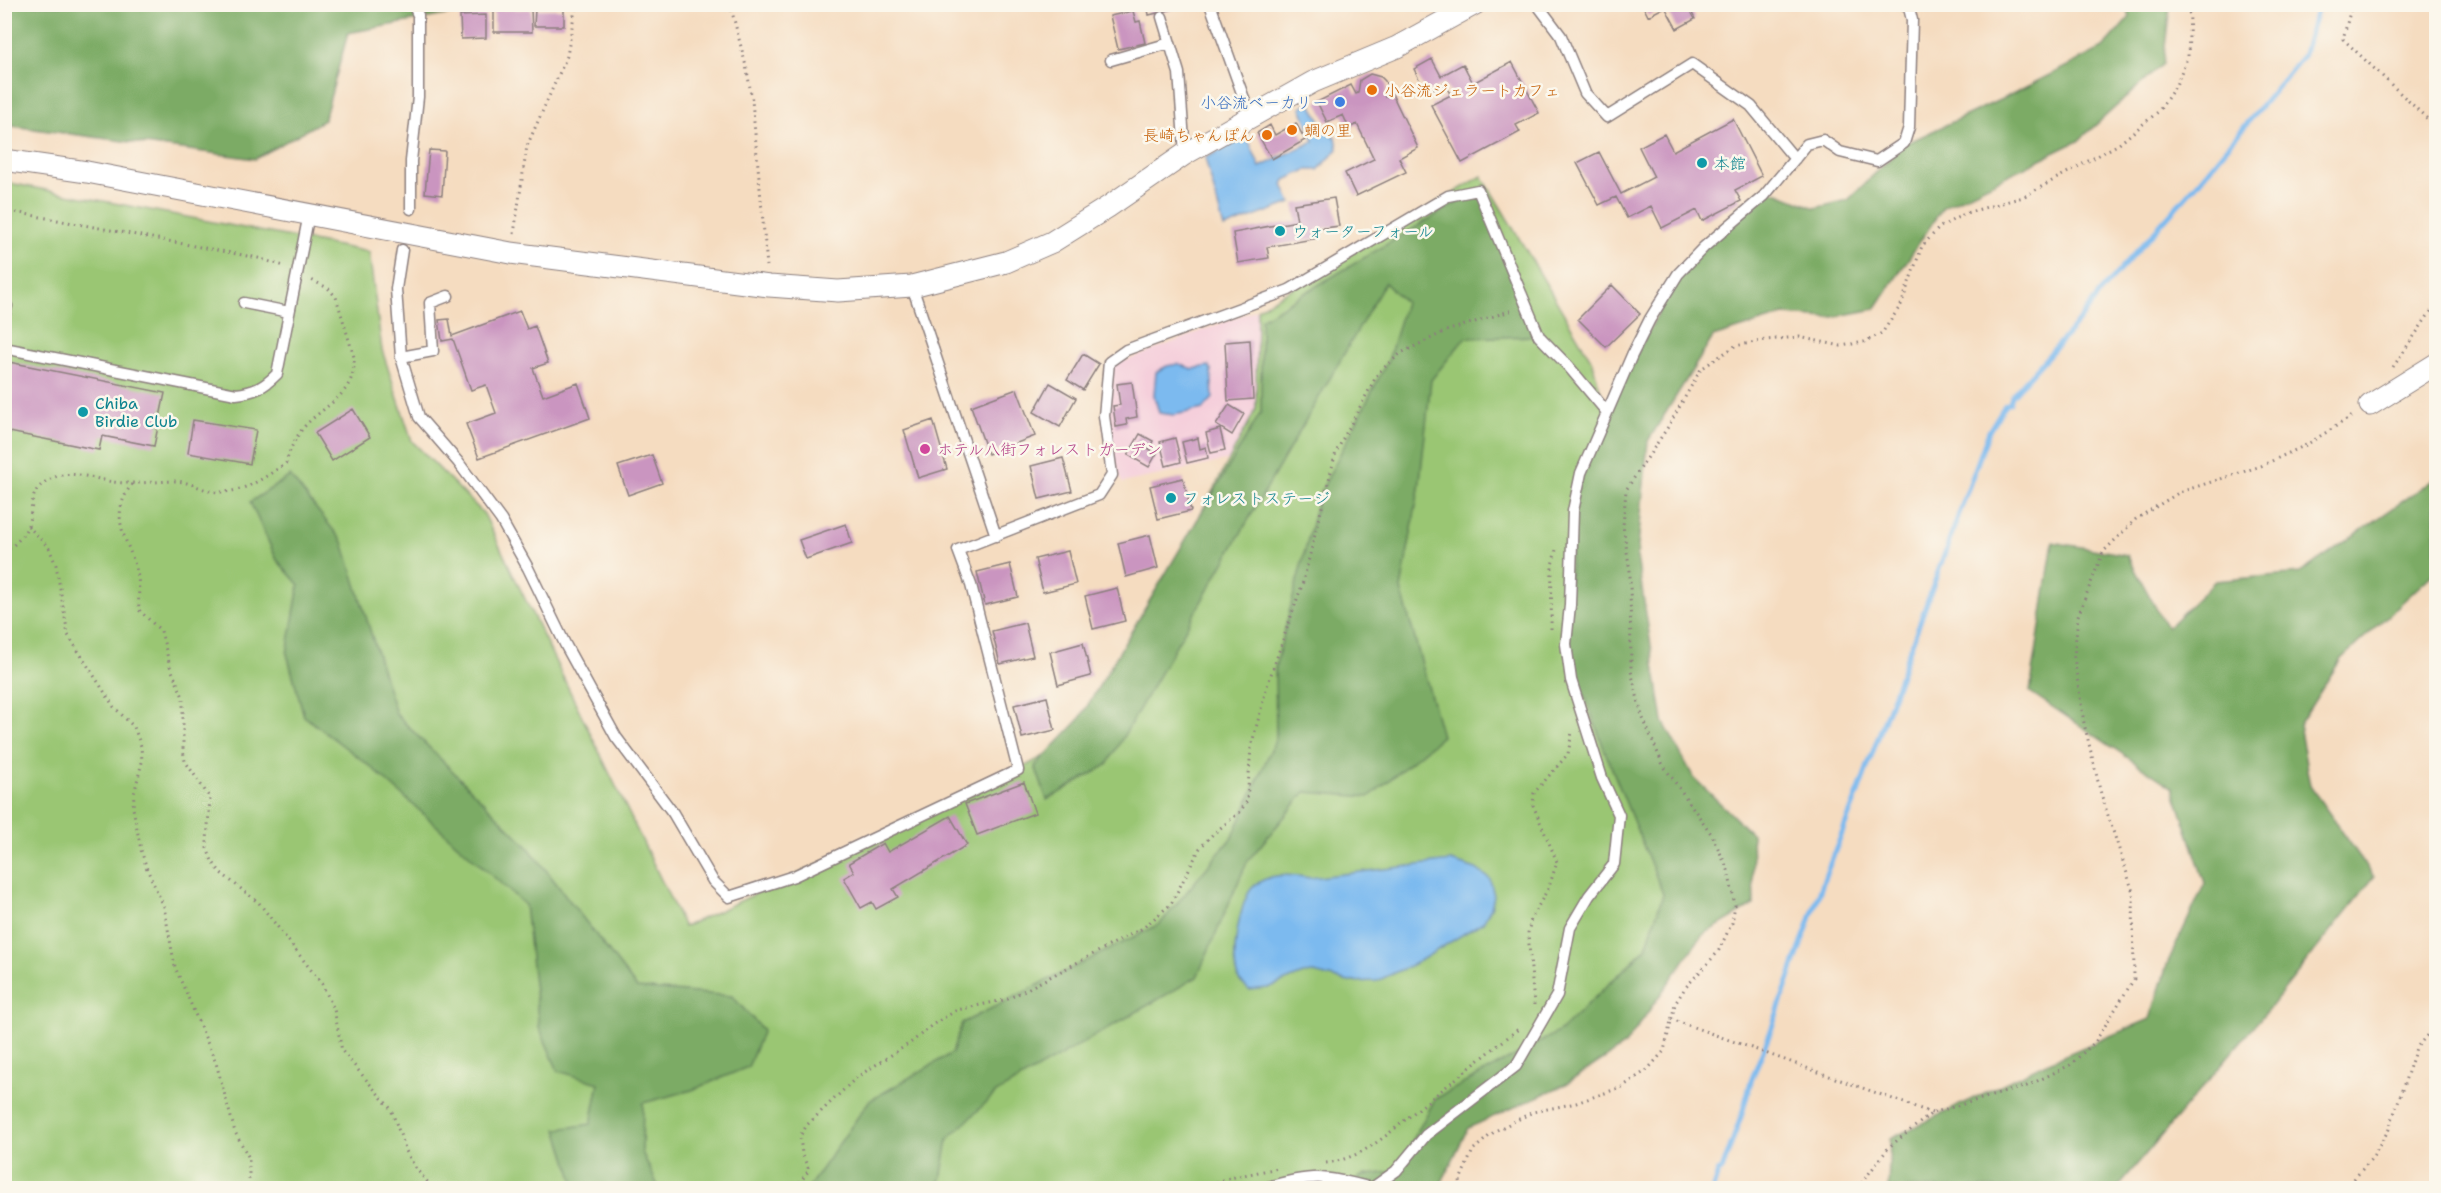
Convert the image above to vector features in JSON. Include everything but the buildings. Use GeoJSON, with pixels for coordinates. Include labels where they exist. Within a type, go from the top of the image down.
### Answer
{"type":"FeatureCollection","features":[{"type":"Feature","properties":{"kind":"street"},"geometry":{"type":"LineString","coordinates":[[4,160],[87,172],[512,253],[769,286],[838,291],[912,286],[1006,262],[1052,242],[1185,154],[1313,82],[1397,46],[1475,4]]}},
{"type":"Feature","properties":{"kind":"street"},"geometry":{"type":"LineString","coordinates":[[2370,405],[2436,364]]}},
{"type":"Feature","properties":{"kind":"lane"},"geometry":{"type":"LineString","coordinates":[[411,209],[411,161],[418,97],[418,15],[413,4]]}},
{"type":"Feature","properties":{"kind":"lane"},"geometry":{"type":"LineString","coordinates":[[1210,4],[1251,118]]}},
{"type":"Feature","properties":{"kind":"lane"},"geometry":{"type":"LineString","coordinates":[[1537,4],[1561,36],[1585,93],[1607,117],[1692,64],[1751,106],[1795,159]]}},
{"type":"Feature","properties":{"kind":"lane"},"geometry":{"type":"LineString","coordinates":[[1265,1188],[1305,1177],[1334,1178],[1372,1188],[1396,1172],[1426,1135],[1516,1065],[1557,995],[1570,928],[1589,896],[1614,864],[1619,815],[1602,777],[1583,711],[1571,680],[1566,644],[1572,511],[1581,473],[1606,411],[1650,319],[1678,274],[1704,247],[1764,196],[1807,144],[1823,140],[1840,152],[1877,161],[1904,143],[1909,127],[1912,20],[1909,8],[1904,4]]}},
{"type":"Feature","properties":{"kind":"lane"},"geometry":{"type":"LineString","coordinates":[[1162,17],[1179,73],[1185,154]]}},
{"type":"Feature","properties":{"kind":"lane"},"geometry":{"type":"LineString","coordinates":[[1111,60],[1170,43]]}},
{"type":"Feature","properties":{"kind":"lane"},"geometry":{"type":"LineString","coordinates":[[402,250],[396,289],[401,357],[419,417],[458,462],[501,520],[616,737],[673,813],[712,881],[729,897],[794,876],[1018,770],[971,585],[958,550],[1099,495],[1112,475],[1104,416],[1109,362],[1126,350],[1289,290],[1448,196],[1478,190],[1539,336],[1606,411]]}},
{"type":"Feature","properties":{"kind":"lane"},"geometry":{"type":"LineString","coordinates":[[4,348],[236,394],[254,393],[267,385],[277,374],[309,214]]}},
{"type":"Feature","properties":{"kind":"lane"},"geometry":{"type":"LineString","coordinates":[[912,286],[996,536]]}},
{"type":"Feature","properties":{"kind":"lane"},"geometry":{"type":"LineString","coordinates":[[401,357],[433,351],[429,303],[448,296]]}},
{"type":"Feature","properties":{"kind":"lane"},"geometry":{"type":"LineString","coordinates":[[244,303],[290,312]]}},
{"type":"Feature","properties":{"kind":"lane"},"geometry":{"type":"LineString","coordinates":[[4,305],[7,306],[4,317]]}},
{"type":"Feature","properties":{"kind":"path"},"geometry":{"type":"LineString","coordinates":[[512,253],[526,146],[567,56],[576,4]]}},
{"type":"Feature","properties":{"kind":"path"},"geometry":{"type":"LineString","coordinates":[[730,4],[747,70],[752,100],[769,286]]}},
{"type":"Feature","properties":{"kind":"path"},"geometry":{"type":"LineString","coordinates":[[1461,1188],[1460,1180],[1473,1150],[1495,1131],[1533,1112],[1576,1103],[1623,1087],[1647,1070],[1664,1051],[1675,1004],[1685,988],[1718,952],[1732,923],[1735,905],[1728,870],[1712,835],[1663,765],[1642,716],[1631,671],[1630,571],[1623,526],[1626,490],[1668,427],[1701,369],[1735,346],[1745,344],[1798,337],[1841,346],[1864,342],[1882,333],[1901,305],[1922,246],[1940,227],[1966,213],[2023,197],[2119,144],[2159,111],[2176,85],[2188,56],[2190,16],[2187,4]]}},
{"type":"Feature","properties":{"kind":"path"},"geometry":{"type":"LineString","coordinates":[[2352,4],[2343,39],[2436,127]]}},
{"type":"Feature","properties":{"kind":"path"},"geometry":{"type":"LineString","coordinates":[[4,210],[280,263],[297,275],[328,288],[336,297],[355,366],[353,375],[338,399],[300,431],[286,463],[243,489],[230,493],[208,490],[178,481],[132,484],[76,476],[58,476],[39,485],[32,499],[28,526],[20,539],[4,552]]}},
{"type":"Feature","properties":{"kind":"path"},"geometry":{"type":"LineString","coordinates":[[2391,370],[2436,304]]}},
{"type":"Feature","properties":{"kind":"path"},"geometry":{"type":"LineString","coordinates":[[796,1188],[809,1170],[802,1154],[800,1136],[807,1125],[857,1077],[957,1010],[1008,999],[1143,928],[1171,904],[1200,848],[1240,812],[1246,801],[1251,747],[1267,686],[1303,582],[1336,452],[1378,373],[1401,352],[1446,331],[1527,306]]}},
{"type":"Feature","properties":{"kind":"path"},"geometry":{"type":"LineString","coordinates":[[1858,1188],[1889,1147],[1932,1113],[2027,1086],[2070,1065],[2095,1042],[2134,979],[2133,892],[2101,794],[2084,723],[2074,657],[2079,616],[2103,552],[2136,519],[2180,492],[2261,466],[2306,445],[2370,405]]}},
{"type":"Feature","properties":{"kind":"path"},"geometry":{"type":"LineString","coordinates":[[132,484],[122,498],[120,526],[138,574],[139,610],[160,631],[170,666],[183,697],[183,750],[190,771],[202,783],[210,798],[207,848],[212,861],[221,873],[259,903],[322,984],[334,1009],[342,1051],[391,1109],[406,1151],[416,1169],[433,1188]]}},
{"type":"Feature","properties":{"kind":"path"},"geometry":{"type":"LineString","coordinates":[[28,526],[49,548],[56,565],[68,635],[114,707],[134,727],[141,746],[142,762],[133,808],[141,850],[164,907],[175,967],[216,1063],[235,1132],[249,1158],[249,1188]]}},
{"type":"Feature","properties":{"kind":"path"},"geometry":{"type":"LineString","coordinates":[[1551,635],[1552,565],[1557,545]]}},
{"type":"Feature","properties":{"kind":"path"},"geometry":{"type":"LineString","coordinates":[[1534,1012],[1528,933],[1531,919],[1549,887],[1557,862],[1533,805],[1534,794],[1568,754],[1572,729]]}},
{"type":"Feature","properties":{"kind":"path"},"geometry":{"type":"LineString","coordinates":[[1671,1019],[1932,1113]]}},
{"type":"Feature","properties":{"kind":"path"},"geometry":{"type":"LineString","coordinates":[[2346,1188],[2373,1157],[2389,1129],[2415,1048],[2436,1025]]}},
{"type":"Feature","properties":{"kind":"path"},"geometry":{"type":"LineString","coordinates":[[1318,1164],[1338,1161],[1372,1147],[1522,1026]]}},
{"type":"Feature","properties":{"kind":"path"},"geometry":{"type":"LineString","coordinates":[[1199,1188],[1246,1174],[1287,1167]]}},
{"type":"Feature","properties":{"kind":"shaded area"},"geometry":{"type":"Polygon","coordinates":[[[1257,309],[1257,409],[1229,460],[1122,483],[1103,428],[1113,358],[1128,360],[1257,309]]]}},
{"type":"Feature","properties":{"kind":"green space"},"geometry":{"type":"Polygon","coordinates":[[[5,5],[499,5],[348,33],[324,120],[255,159],[5,125],[5,5]]]}},
{"type":"Feature","properties":{"kind":"green space"},"geometry":{"type":"Polygon","coordinates":[[[2124,5],[2170,5],[2163,64],[2078,141],[1943,207],[1875,309],[1828,318],[1784,315],[1713,337],[1648,441],[1637,557],[1663,721],[1694,778],[1752,834],[1754,905],[1702,935],[1625,1045],[1566,1084],[1468,1128],[1439,1188],[1262,1188],[1286,1185],[1353,1184],[1361,1176],[1396,1171],[1435,1099],[1560,1031],[1646,948],[1663,894],[1606,754],[1566,644],[1574,490],[1606,411],[1685,263],[1771,190],[1815,208],[1848,200],[1905,144],[2103,48],[2130,17],[2124,5]]]}},
{"type":"Feature","properties":{"kind":"green space","name":"Chiba Birdie Club"},"geometry":{"type":"Polygon","coordinates":[[[1482,176],[1592,361],[1606,411],[1611,693],[1704,856],[1614,1016],[1439,1136],[1399,1188],[5,1188],[4,182],[369,252],[382,350],[412,441],[484,514],[684,927],[993,784],[1084,734],[1256,409],[1257,309],[1482,176]]]}},
{"type":"Feature","properties":{"kind":"green space"},"geometry":{"type":"Polygon","coordinates":[[[1478,190],[1539,336],[1465,338],[1431,380],[1419,489],[1401,589],[1442,736],[1369,797],[1305,792],[1247,862],[1197,977],[996,1093],[948,1139],[941,1180],[932,1188],[808,1188],[869,1101],[952,1053],[962,1023],[1160,924],[1233,836],[1276,738],[1275,668],[1319,495],[1389,358],[1405,302],[1385,283],[1107,765],[1047,800],[1035,766],[1079,720],[1261,412],[1261,319],[1478,190]]]}},
{"type":"Feature","properties":{"kind":"green space"},"geometry":{"type":"Polygon","coordinates":[[[290,476],[343,542],[396,714],[529,848],[637,988],[732,996],[763,1030],[748,1067],[692,1090],[643,1103],[642,1152],[659,1188],[576,1188],[557,1129],[591,1124],[599,1083],[558,1071],[539,1027],[525,905],[371,767],[304,716],[287,654],[299,585],[277,560],[250,502],[290,476]]]}},
{"type":"Feature","properties":{"kind":"green space"},"geometry":{"type":"Polygon","coordinates":[[[2436,478],[2436,571],[2341,659],[2299,725],[2310,786],[2374,877],[2270,1007],[2117,1188],[1888,1188],[1890,1139],[2044,1064],[2150,1019],[2168,962],[2205,883],[2173,788],[2030,692],[2053,542],[2127,555],[2167,628],[2215,581],[2300,573],[2436,478]]]}},
{"type":"Feature","properties":{"kind":"water"},"geometry":{"type":"Polygon","coordinates":[[[1310,102],[1326,131],[1336,137],[1338,149],[1318,170],[1306,170],[1285,180],[1283,185],[1291,203],[1224,228],[1205,158],[1247,137],[1260,167],[1314,141],[1301,107],[1310,102]]]}},
{"type":"Feature","properties":{"kind":"water"},"geometry":{"type":"Polygon","coordinates":[[[1178,364],[1193,369],[1209,366],[1213,398],[1203,409],[1174,415],[1159,413],[1154,395],[1156,372],[1167,366],[1178,364]]]}},
{"type":"Feature","properties":{"kind":"water"},"geometry":{"type":"Polygon","coordinates":[[[1451,861],[1476,869],[1490,879],[1494,896],[1491,908],[1483,922],[1418,962],[1377,981],[1349,982],[1314,973],[1303,974],[1268,988],[1249,990],[1239,980],[1236,972],[1235,947],[1243,906],[1252,888],[1265,879],[1279,876],[1310,878],[1451,861]]]}},
{"type":"Feature","properties":{"kind":"waterway"},"geometry":{"type":"LineString","coordinates":[[1713,1188],[1718,1172],[1722,1170],[1751,1081],[1989,431],[2005,405],[2010,403],[2012,396],[2079,321],[2102,290],[2196,185],[2303,56],[2319,4]]}},
{"type":"Feature","properties":{"kind":"place","name":"小谷流ジェラートカフェ"},"geometry":{"type":"Point","coordinates":[1372,90]}},
{"type":"Feature","properties":{"kind":"place","name":"小谷流ベーカリー"},"geometry":{"type":"Point","coordinates":[1340,102]}},
{"type":"Feature","properties":{"kind":"place","name":"蜩の里"},"geometry":{"type":"Point","coordinates":[1292,130]}},
{"type":"Feature","properties":{"kind":"place","name":"長崎ちゃんぽん"},"geometry":{"type":"Point","coordinates":[1267,135]}},
{"type":"Feature","properties":{"kind":"place","name":"本館"},"geometry":{"type":"Point","coordinates":[1702,163]}},
{"type":"Feature","properties":{"kind":"place","name":"ウォーターフォール"},"geometry":{"type":"Point","coordinates":[1280,231]}},
{"type":"Feature","properties":{"kind":"place","name":"Chiba Birdie Club"},"geometry":{"type":"Point","coordinates":[83,412]}},
{"type":"Feature","properties":{"kind":"place","name":"ホテル八街フォレストガーデン"},"geometry":{"type":"Point","coordinates":[925,449]}},
{"type":"Feature","properties":{"kind":"place","name":"フォレストステージ"},"geometry":{"type":"Point","coordinates":[1171,498]}}]}
